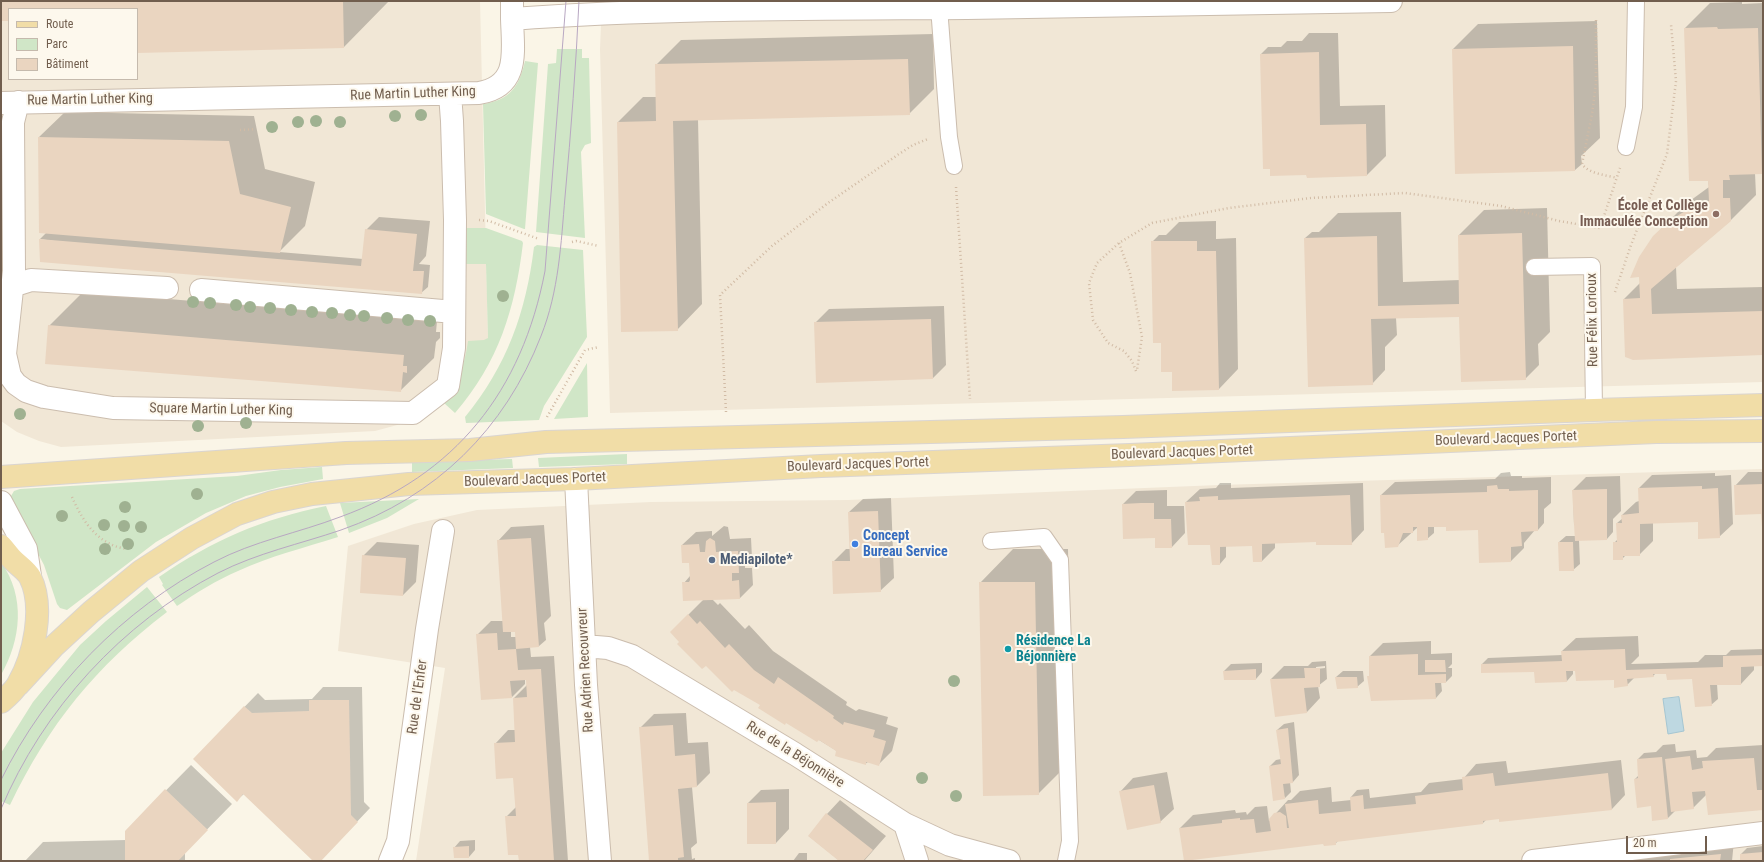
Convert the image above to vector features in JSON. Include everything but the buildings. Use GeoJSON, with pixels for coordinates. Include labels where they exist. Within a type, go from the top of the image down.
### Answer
{"type":"FeatureCollection","features":[{"type":"Feature","properties":{"kind":"main road","name":"Boulevard Jacques Portet"},"geometry":{"type":"LineString","coordinates":[[69,482],[346,453],[470,450],[546,442],[1123,427],[1594,410],[1763,406]]}},
{"type":"Feature","properties":{"kind":"main road","name":"Boulevard Jacques Portet"},"geometry":{"type":"LineString","coordinates":[[6,698],[53,647],[116,591],[141,571],[192,538],[237,514],[273,502],[312,494],[409,484],[576,479],[822,466],[1138,455],[1656,432],[1763,431]]}},
{"type":"Feature","properties":{"kind":"main road"},"geometry":{"type":"LineString","coordinates":[[1,477],[69,482]]}},
{"type":"Feature","properties":{"kind":"main road"},"geometry":{"type":"LineString","coordinates":[[1,546],[30,576],[36,600],[36,627],[29,656],[6,698]]}},
{"type":"Feature","properties":{"kind":"street","name":"Rue Martin Luther King"},"geometry":{"type":"LineString","coordinates":[[9,102],[450,94],[488,91],[499,85],[508,76],[514,61],[512,10],[595,13],[1391,1]]}},
{"type":"Feature","properties":{"kind":"street","name":"Square Martin Luther King"},"geometry":{"type":"LineString","coordinates":[[9,102],[13,122],[14,271],[5,354],[10,376],[16,384],[26,391],[44,397],[113,408],[413,413],[448,386],[454,348],[455,220],[450,94]]}},
{"type":"Feature","properties":{"kind":"street"},"geometry":{"type":"LineString","coordinates":[[12,286],[31,280],[167,288]]}},
{"type":"Feature","properties":{"kind":"street"},"geometry":{"type":"LineString","coordinates":[[201,290],[454,312]]}},
{"type":"Feature","properties":{"kind":"street","name":"Rue Adrien Recouvreur"},"geometry":{"type":"LineString","coordinates":[[576,479],[586,685],[600,861]]}},
{"type":"Feature","properties":{"kind":"street"},"geometry":{"type":"LineString","coordinates":[[1,502],[26,549],[30,576]]}},
{"type":"Feature","properties":{"kind":"street","name":"Rue de l'Enfer"},"geometry":{"type":"LineString","coordinates":[[390,861],[398,841],[427,629],[443,531]]}},
{"type":"Feature","properties":{"kind":"street","name":"Rue de la Béjonnière"},"geometry":{"type":"LineString","coordinates":[[584,646],[608,648],[632,656],[795,754],[905,824],[950,845],[1009,861]]}},
{"type":"Feature","properties":{"kind":"street"},"geometry":{"type":"LineString","coordinates":[[905,824],[917,861]]}},
{"type":"Feature","properties":{"kind":"street"},"geometry":{"type":"LineString","coordinates":[[1533,861],[1763,833]]}},
{"type":"Feature","properties":{"kind":"lane"},"geometry":{"type":"LineString","coordinates":[[1626,147],[1634,107],[1636,1]]}},
{"type":"Feature","properties":{"kind":"lane"},"geometry":{"type":"LineString","coordinates":[[939,7],[949,137],[954,166]]}},
{"type":"Feature","properties":{"kind":"lane","name":"Rue Félix Lorioux"},"geometry":{"type":"LineString","coordinates":[[1534,267],[1592,266],[1594,410]]}},
{"type":"Feature","properties":{"kind":"lane"},"geometry":{"type":"LineString","coordinates":[[991,541],[1044,537],[1060,560],[1070,841],[1066,861]]}},
{"type":"Feature","properties":{"kind":"path"},"geometry":{"type":"LineString","coordinates":[[1119,243],[1130,273],[1142,337],[1136,371],[1132,361],[1124,351],[1108,343],[1093,320],[1089,283],[1097,263],[1119,243],[1152,223],[1229,208],[1311,198],[1405,193],[1501,206],[1559,221],[1600,228],[1617,178],[1590,171],[1585,169],[1582,164],[1592,114],[1596,83],[1596,20]]}},
{"type":"Feature","properties":{"kind":"path"},"geometry":{"type":"LineString","coordinates":[[1615,293],[1631,245],[1667,154],[1676,81],[1671,24]]}},
{"type":"Feature","properties":{"kind":"path"},"geometry":{"type":"LineString","coordinates":[[240,130],[255,129]]}},
{"type":"Feature","properties":{"kind":"path"},"geometry":{"type":"LineString","coordinates":[[726,413],[720,295],[772,246],[828,203],[899,154],[914,145],[933,138],[949,137]]}},
{"type":"Feature","properties":{"kind":"path"},"geometry":{"type":"LineString","coordinates":[[954,166],[970,399]]}},
{"type":"Feature","properties":{"kind":"path"},"geometry":{"type":"LineString","coordinates":[[476,220],[489,221],[539,240]]}},
{"type":"Feature","properties":{"kind":"path"},"geometry":{"type":"LineString","coordinates":[[572,242],[576,241],[599,246]]}},
{"type":"Feature","properties":{"kind":"path"},"geometry":{"type":"LineString","coordinates":[[545,419],[585,350],[599,347]]}},
{"type":"Feature","properties":{"kind":"path"},"geometry":{"type":"LineString","coordinates":[[69,482],[80,514],[94,532],[110,544],[128,550],[131,553]]}},
{"type":"Feature","properties":{"kind":"shaded area"},"geometry":{"type":"Polygon","coordinates":[[[1,1],[480,1],[488,338],[482,357],[412,421],[375,431],[61,447],[39,441],[17,432],[1,421],[1,1]]]}},
{"type":"Feature","properties":{"kind":"shaded area"},"geometry":{"type":"Polygon","coordinates":[[[602,1],[1763,1],[1763,382],[610,413],[600,49],[602,1]]]}},
{"type":"Feature","properties":{"kind":"shaded area"},"geometry":{"type":"Polygon","coordinates":[[[1763,469],[1763,861],[416,861],[445,668],[338,651],[348,546],[414,524],[477,510],[651,502],[848,500],[1219,485],[1763,469]]]}},
{"type":"Feature","properties":{"kind":"green space"},"geometry":{"type":"Polygon","coordinates":[[[557,49],[582,49],[582,58],[589,58],[591,143],[585,145],[581,152],[585,238],[536,232],[548,64],[556,63],[557,49]]]}},
{"type":"Feature","properties":{"kind":"green space"},"geometry":{"type":"Polygon","coordinates":[[[525,61],[538,63],[524,229],[486,214],[483,104],[500,99],[512,91],[520,78],[525,61]]]}},
{"type":"Feature","properties":{"kind":"green space"},"geometry":{"type":"Polygon","coordinates":[[[464,228],[486,228],[522,241],[523,243],[520,267],[510,312],[494,354],[470,394],[455,413],[444,403],[460,374],[468,341],[484,340],[488,338],[486,264],[464,264],[464,228]]]}},
{"type":"Feature","properties":{"kind":"green space"},"geometry":{"type":"Polygon","coordinates":[[[537,245],[583,250],[587,337],[544,406],[539,420],[466,423],[465,417],[480,398],[492,378],[512,337],[526,294],[534,247],[537,245]]]}},
{"type":"Feature","properties":{"kind":"green space"},"geometry":{"type":"Polygon","coordinates":[[[587,363],[588,417],[554,419],[587,363]]]}},
{"type":"Feature","properties":{"kind":"green space"},"geometry":{"type":"Polygon","coordinates":[[[627,454],[627,464],[539,467],[538,458],[627,454]]]}},
{"type":"Feature","properties":{"kind":"green space"},"geometry":{"type":"Polygon","coordinates":[[[512,459],[513,468],[412,472],[412,462],[512,459]]]}},
{"type":"Feature","properties":{"kind":"green space"},"geometry":{"type":"Polygon","coordinates":[[[322,467],[323,479],[280,487],[246,496],[206,513],[156,542],[67,610],[60,608],[57,604],[44,565],[12,504],[11,496],[14,491],[20,489],[237,476],[281,470],[322,467]]]}},
{"type":"Feature","properties":{"kind":"green space"},"geometry":{"type":"Polygon","coordinates":[[[419,499],[387,518],[349,533],[340,503],[419,499]]]}},
{"type":"Feature","properties":{"kind":"green space"},"geometry":{"type":"Polygon","coordinates":[[[326,506],[338,537],[250,566],[214,583],[177,606],[162,585],[163,584],[159,577],[199,552],[239,532],[280,517],[326,506]]]}},
{"type":"Feature","properties":{"kind":"green space"},"geometry":{"type":"Polygon","coordinates":[[[1,562],[9,575],[14,590],[18,618],[13,648],[1,675],[1,562]]]}},
{"type":"Feature","properties":{"kind":"green space"},"geometry":{"type":"Polygon","coordinates":[[[147,587],[167,612],[141,633],[96,676],[76,699],[41,748],[10,805],[1,801],[1,753],[33,702],[80,645],[147,587]]]}},
{"type":"Feature","properties":{"kind":"water"},"geometry":{"type":"Polygon","coordinates":[[[1679,697],[1684,731],[1668,734],[1663,699],[1679,697]]]}},
{"type":"Feature","properties":{"kind":"tram line"},"geometry":{"type":"LineString","coordinates":[[1,780],[19,746],[40,714],[64,683],[90,654],[118,627],[181,581],[214,562],[245,548],[340,517],[381,499],[418,478],[450,452],[477,423],[501,390],[520,354],[534,314],[545,271],[566,1]]}},
{"type":"Feature","properties":{"kind":"tram line"},"geometry":{"type":"LineString","coordinates":[[1,809],[18,772],[39,737],[63,704],[89,672],[118,643],[150,617],[183,593],[233,566],[263,554],[341,530],[375,516],[407,499],[437,479],[463,456],[487,430],[508,401],[526,370],[541,336],[552,302],[560,249],[575,74],[579,1]]}},
{"type":"Feature","properties":{"kind":"place","name":"École et Collège Immaculée Conception"},"geometry":{"type":"Point","coordinates":[1716,214]}},
{"type":"Feature","properties":{"kind":"place","name":"Concept Bureau Service"},"geometry":{"type":"Point","coordinates":[855,544]}},
{"type":"Feature","properties":{"kind":"place","name":"Mediapilote*"},"geometry":{"type":"Point","coordinates":[712,560]}},
{"type":"Feature","properties":{"kind":"place","name":"Résidence La Béjonnière"},"geometry":{"type":"Point","coordinates":[1008,649]}}]}
